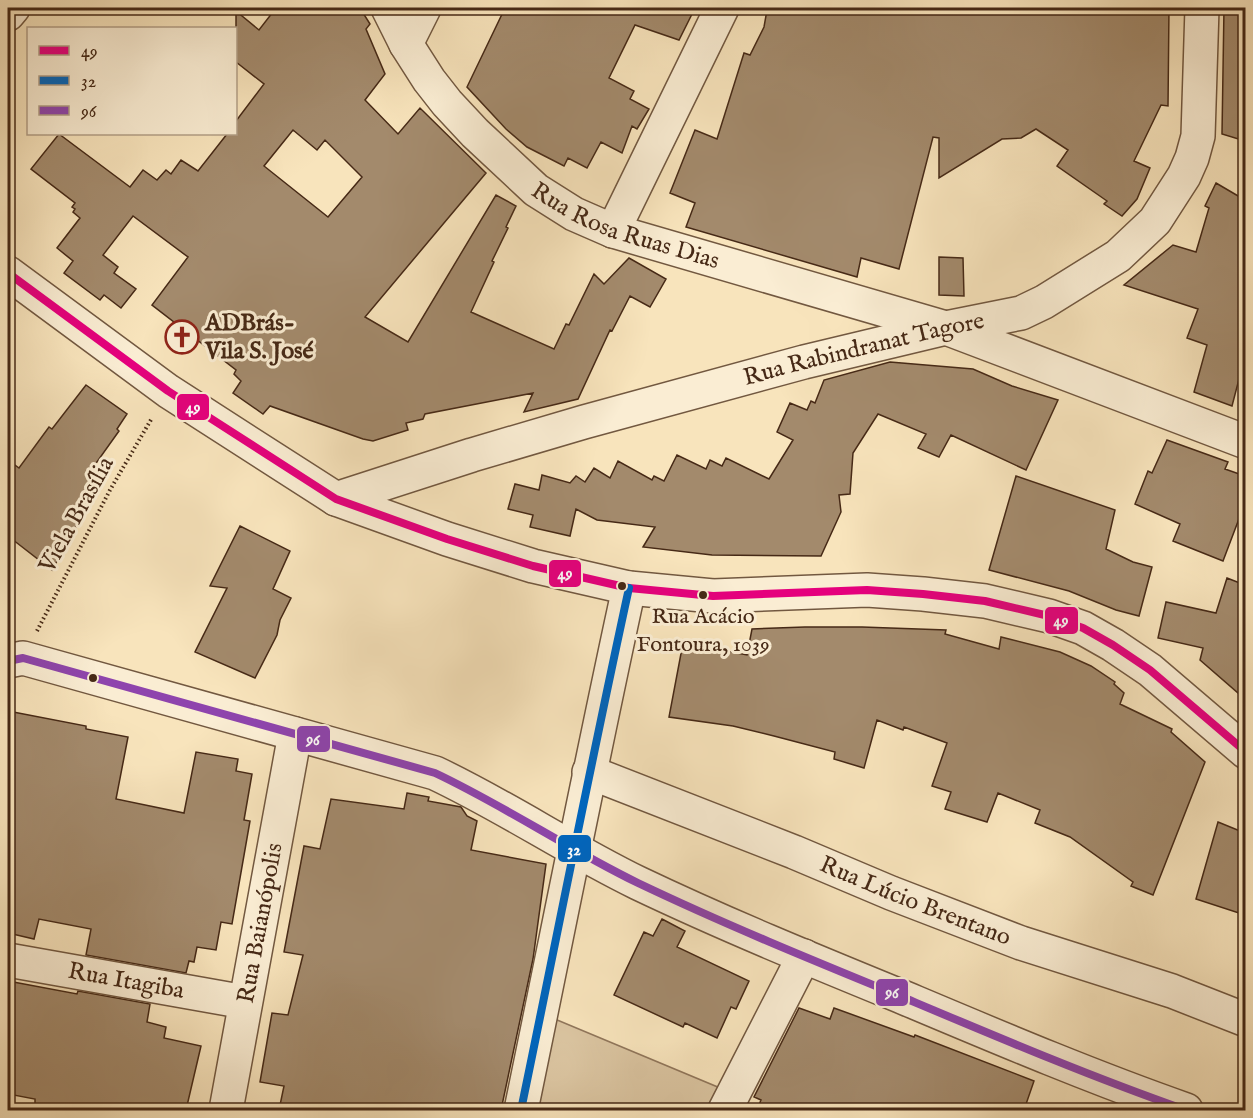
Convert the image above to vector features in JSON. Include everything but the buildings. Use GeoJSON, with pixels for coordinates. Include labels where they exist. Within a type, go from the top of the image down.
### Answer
{"type":"FeatureCollection","features":[{"type":"Feature","properties":{"kind":"street"},"geometry":{"type":"LineString","coordinates":[[8,14],[13,8]]}},
{"type":"Feature","properties":{"kind":"street","name":"Rua Rosa Ruas Dias"},"geometry":{"type":"LineString","coordinates":[[388,8],[406,44],[447,103],[536,190],[574,214],[613,231],[946,328],[1245,442]]}},
{"type":"Feature","properties":{"kind":"street"},"geometry":{"type":"LineString","coordinates":[[406,44],[424,8]]}},
{"type":"Feature","properties":{"kind":"street"},"geometry":{"type":"LineString","coordinates":[[613,231],[722,8]]}},
{"type":"Feature","properties":{"kind":"street","name":"Rua Rabindranat Tagore"},"geometry":{"type":"LineString","coordinates":[[336,499],[472,454],[584,422],[804,362],[946,328],[1021,313],[1044,302],[1118,256],[1155,221],[1184,176],[1198,136],[1202,8]]}},
{"type":"Feature","properties":{"kind":"street"},"geometry":{"type":"LineString","coordinates":[[8,273],[168,392],[336,499],[447,539],[533,566],[629,588],[712,596],[867,590],[985,601],[1048,616],[1083,628],[1150,670],[1245,752]]}},
{"type":"Feature","properties":{"kind":"street"},"geometry":{"type":"LineString","coordinates":[[521,1110],[589,772],[629,588]]}},
{"type":"Feature","properties":{"kind":"street"},"geometry":{"type":"LineString","coordinates":[[13,654],[435,773],[478,793],[575,850],[639,883],[804,956],[1104,1082],[1186,1110]]}},
{"type":"Feature","properties":{"kind":"street","name":"Rua Baianópolis"},"geometry":{"type":"LineString","coordinates":[[226,1110],[295,734]]}},
{"type":"Feature","properties":{"kind":"street","name":"Rua Lúcio Brentano"},"geometry":{"type":"LineString","coordinates":[[589,772],[1021,943],[1172,991],[1245,1020]]}},
{"type":"Feature","properties":{"kind":"street"},"geometry":{"type":"LineString","coordinates":[[725,1110],[804,956]]}},
{"type":"Feature","properties":{"kind":"street","name":"Rua Itagiba"},"geometry":{"type":"LineString","coordinates":[[8,960],[245,1002]]}},
{"type":"Feature","properties":{"kind":"path","name":"Viela Brasília"},"geometry":{"type":"LineString","coordinates":[[13,654],[54,594],[110,490],[168,392]]}},
{"type":"Feature","properties":{"kind":"shaded area"},"geometry":{"type":"Polygon","coordinates":[[[550,1017],[732,1093],[723,1110],[529,1110],[550,1017]]]}},
{"type":"Feature","properties":{"kind":"transit line","name":"49"},"geometry":{"type":"LineString","coordinates":[[8,273],[168,391],[336,499],[447,539],[533,566],[629,588],[713,596],[867,590],[985,601],[1049,616],[1083,628],[1150,670],[1246,752]]}},
{"type":"Feature","properties":{"kind":"transit line","name":"32"},"geometry":{"type":"LineString","coordinates":[[521,1110],[629,588]]}},
{"type":"Feature","properties":{"kind":"transit line","name":"96"},"geometry":{"type":"LineString","coordinates":[[8,661],[23,658],[435,773],[612,870],[703,913],[1042,1055],[1186,1110]]}},
{"type":"Feature","properties":{"kind":"place","name":"ADBrás- Vila S. José"},"geometry":{"type":"Point","coordinates":[182,337]}},
{"type":"Feature","properties":{"kind":"place","name":"Rua Acácio Fontoura, 1039"},"geometry":{"type":"Point","coordinates":[703,595]}}]}
